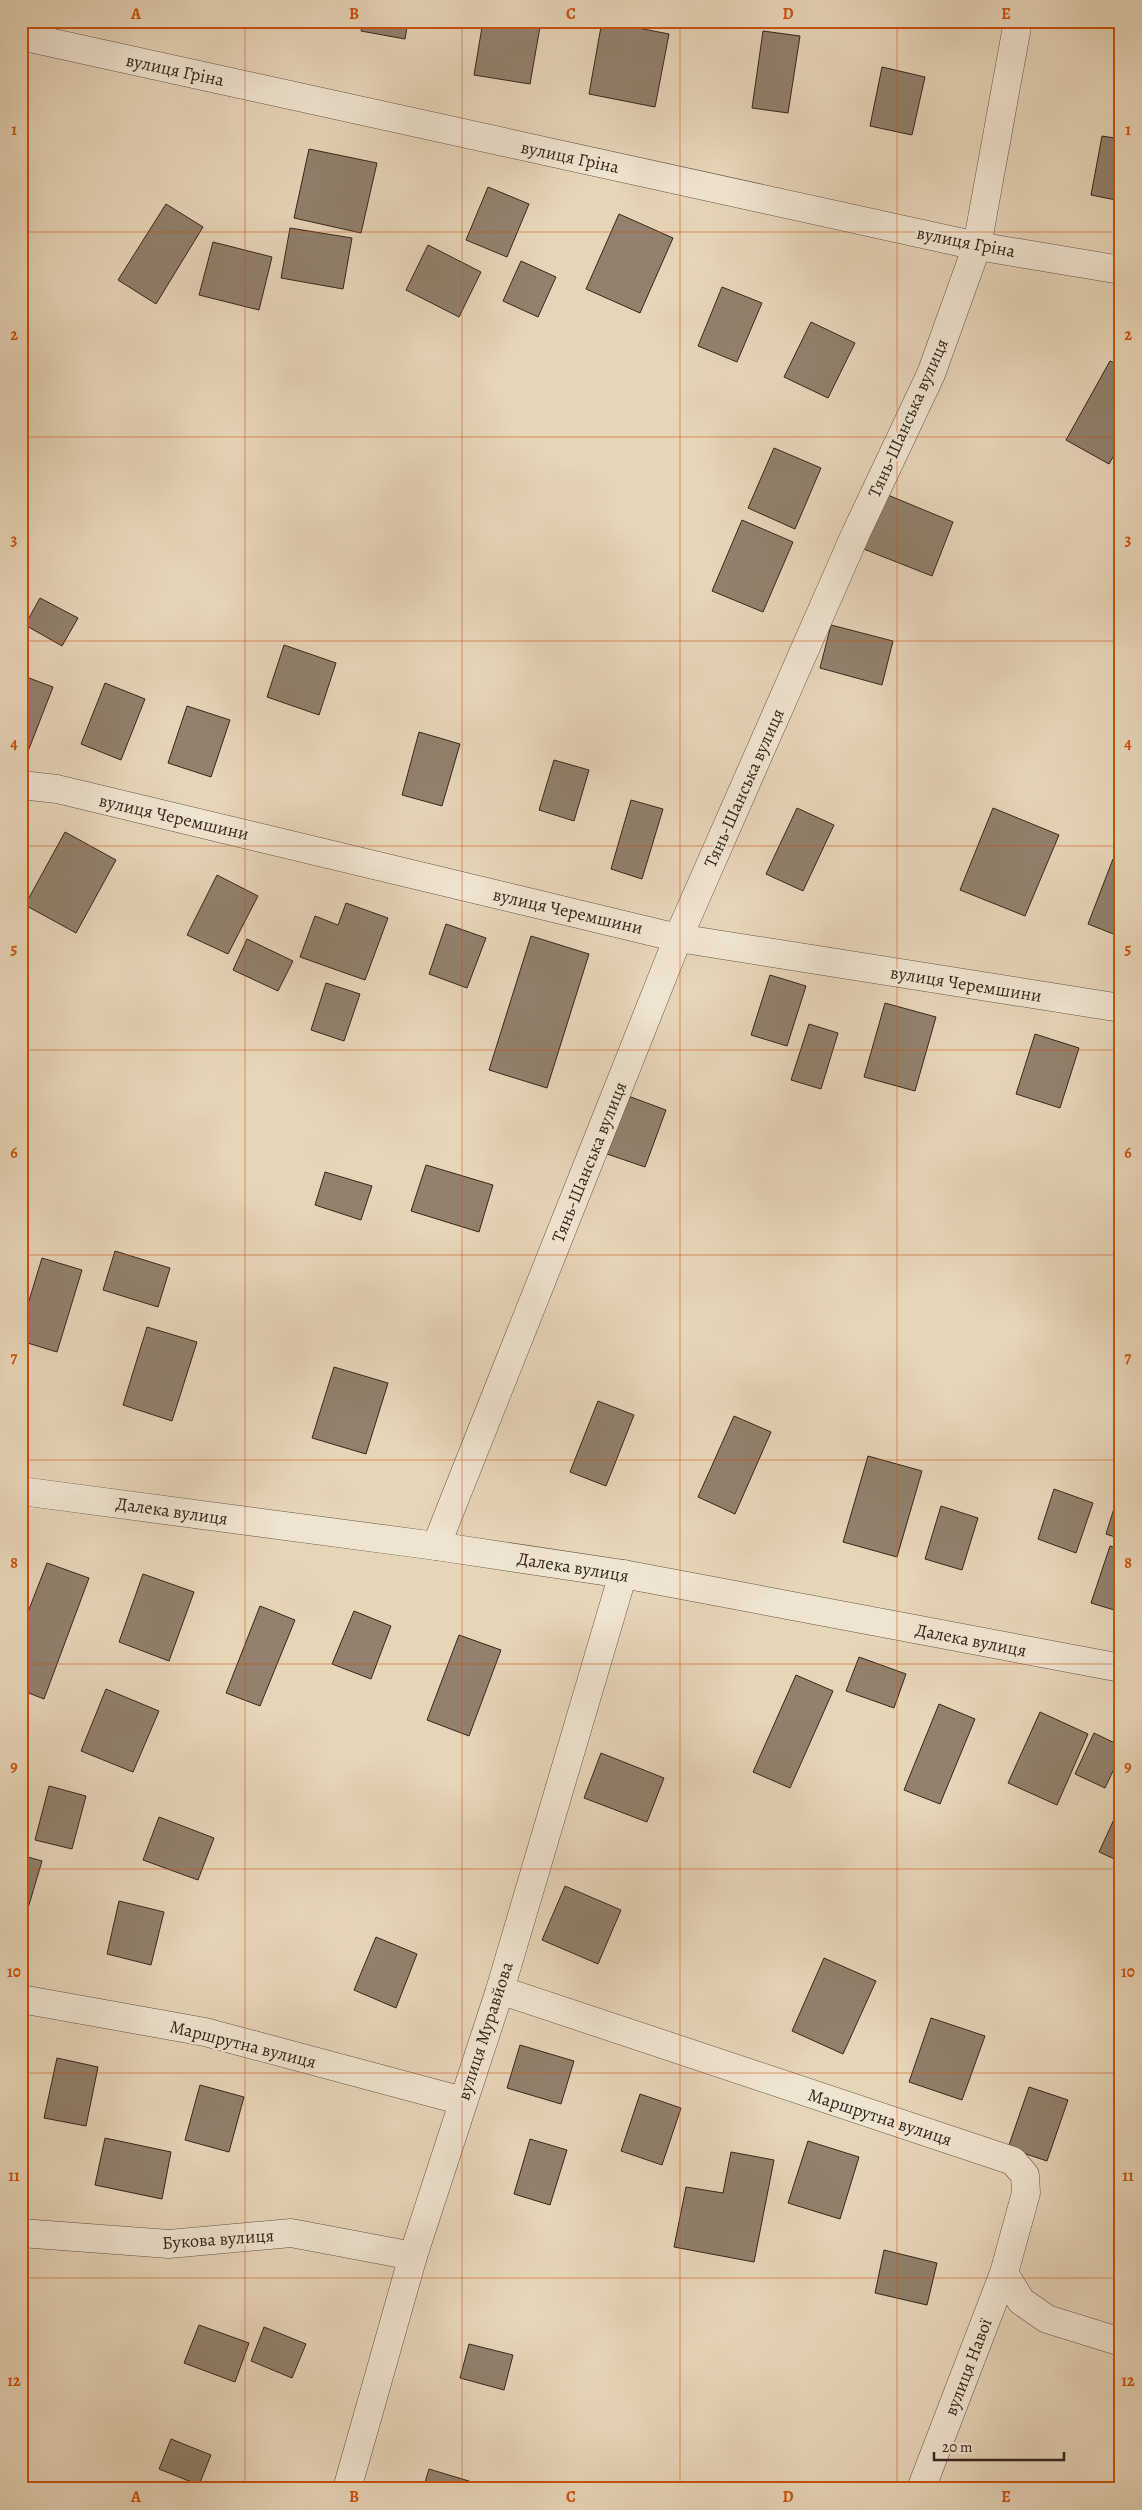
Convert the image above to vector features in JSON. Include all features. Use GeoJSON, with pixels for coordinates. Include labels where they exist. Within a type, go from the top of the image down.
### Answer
{"type":"FeatureCollection","features":[{"type":"Feature","properties":{"kind":"street","name":"Тянь-Шанська вулиця"},"geometry":{"type":"LineString","coordinates":[[436,1546],[678,938],[856,533],[931,374],[977,246],[1018,21]]}},
{"type":"Feature","properties":{"kind":"street","name":"вулиця Гріна"},"geometry":{"type":"LineString","coordinates":[[21,36],[977,246],[1121,270]]}},
{"type":"Feature","properties":{"kind":"street","name":"вулиця Черемшини"},"geometry":{"type":"LineString","coordinates":[[21,785],[57,789],[678,938],[1121,1008]]}},
{"type":"Feature","properties":{"kind":"street","name":"Далека вулиця"},"geometry":{"type":"LineString","coordinates":[[21,1491],[436,1546],[623,1574],[1121,1668]]}},
{"type":"Feature","properties":{"kind":"street","name":"вулиця Муравйова"},"geometry":{"type":"LineString","coordinates":[[347,2489],[413,2256],[500,1990],[623,1574]]}},
{"type":"Feature","properties":{"kind":"street","name":"Маршрутна вулиця"},"geometry":{"type":"LineString","coordinates":[[500,1990],[1013,2161],[1025,2175],[1026,2194],[1004,2273]]}},
{"type":"Feature","properties":{"kind":"street","name":"Маршрутна вулиця"},"geometry":{"type":"LineString","coordinates":[[21,1999],[205,2032],[463,2101]]}},
{"type":"Feature","properties":{"kind":"street","name":"Букова вулиця"},"geometry":{"type":"LineString","coordinates":[[21,2233],[169,2244],[291,2233],[413,2256]]}},
{"type":"Feature","properties":{"kind":"street"},"geometry":{"type":"LineString","coordinates":[[1004,2273],[1021,2301],[1047,2319],[1121,2342]]}},
{"type":"Feature","properties":{"kind":"street","name":"вулиця Навої"},"geometry":{"type":"LineString","coordinates":[[921,2489],[1004,2273]]}},
{"type":"Feature","properties":{"kind":"building"},"geometry":{"type":"Polygon","coordinates":[[[363,21],[408,21],[405,39],[361,31],[363,21]]]}},
{"type":"Feature","properties":{"kind":"building"},"geometry":{"type":"Polygon","coordinates":[[[483,21],[541,21],[530,84],[474,75],[483,21]]]}},
{"type":"Feature","properties":{"kind":"building"},"geometry":{"type":"Polygon","coordinates":[[[602,21],[669,34],[655,107],[589,94],[602,21]]]}},
{"type":"Feature","properties":{"kind":"building"},"geometry":{"type":"Polygon","coordinates":[[[763,31],[800,36],[788,113],[752,108],[763,31]]]}},
{"type":"Feature","properties":{"kind":"building"},"geometry":{"type":"Polygon","coordinates":[[[882,67],[925,77],[912,135],[870,126],[882,67]]]}},
{"type":"Feature","properties":{"kind":"building"},"geometry":{"type":"Polygon","coordinates":[[[1102,136],[1121,139],[1121,201],[1091,195],[1102,136]]]}},
{"type":"Feature","properties":{"kind":"building"},"geometry":{"type":"Polygon","coordinates":[[[309,149],[377,163],[361,233],[294,218],[309,149]]]}},
{"type":"Feature","properties":{"kind":"building"},"geometry":{"type":"Polygon","coordinates":[[[488,187],[529,204],[507,257],[466,240],[488,187]]]}},
{"type":"Feature","properties":{"kind":"building"},"geometry":{"type":"Polygon","coordinates":[[[166,204],[203,227],[156,304],[118,280],[166,204]]]}},
{"type":"Feature","properties":{"kind":"building"},"geometry":{"type":"Polygon","coordinates":[[[619,214],[673,238],[640,313],[586,289],[619,214]]]}},
{"type":"Feature","properties":{"kind":"building"},"geometry":{"type":"Polygon","coordinates":[[[290,228],[352,238],[343,289],[281,278],[290,228]]]}},
{"type":"Feature","properties":{"kind":"building"},"geometry":{"type":"Polygon","coordinates":[[[213,242],[272,257],[259,310],[199,295],[213,242]]]}},
{"type":"Feature","properties":{"kind":"building"},"geometry":{"type":"Polygon","coordinates":[[[428,245],[481,272],[459,317],[406,290],[428,245]]]}},
{"type":"Feature","properties":{"kind":"building"},"geometry":{"type":"Polygon","coordinates":[[[521,261],[556,277],[538,317],[503,301],[521,261]]]}},
{"type":"Feature","properties":{"kind":"building"},"geometry":{"type":"Polygon","coordinates":[[[722,287],[762,303],[737,362],[698,346],[722,287]]]}},
{"type":"Feature","properties":{"kind":"building"},"geometry":{"type":"Polygon","coordinates":[[[811,322],[855,343],[828,398],[784,377],[811,322]]]}},
{"type":"Feature","properties":{"kind":"building"},"geometry":{"type":"Polygon","coordinates":[[[1110,361],[1121,366],[1121,443],[1109,464],[1066,440],[1110,361]]]}},
{"type":"Feature","properties":{"kind":"building"},"geometry":{"type":"Polygon","coordinates":[[[774,448],[821,468],[795,529],[748,508],[774,448]]]}},
{"type":"Feature","properties":{"kind":"building"},"geometry":{"type":"Polygon","coordinates":[[[883,493],[953,522],[932,576],[861,548],[883,493]]]}},
{"type":"Feature","properties":{"kind":"building"},"geometry":{"type":"Polygon","coordinates":[[[742,520],[793,542],[763,612],[712,591],[742,520]]]}},
{"type":"Feature","properties":{"kind":"building"},"geometry":{"type":"Polygon","coordinates":[[[40,598],[78,618],[62,646],[25,625],[40,598]]]}},
{"type":"Feature","properties":{"kind":"building"},"geometry":{"type":"Polygon","coordinates":[[[831,625],[893,641],[882,685],[820,668],[831,625]]]}},
{"type":"Feature","properties":{"kind":"building"},"geometry":{"type":"Polygon","coordinates":[[[284,645],[336,663],[319,715],[267,697],[284,645]]]}},
{"type":"Feature","properties":{"kind":"building"},"geometry":{"type":"Polygon","coordinates":[[[21,675],[53,687],[27,754],[21,752],[21,675]]]}},
{"type":"Feature","properties":{"kind":"building"},"geometry":{"type":"Polygon","coordinates":[[[105,683],[145,699],[121,760],[81,744],[105,683]]]}},
{"type":"Feature","properties":{"kind":"building"},"geometry":{"type":"Polygon","coordinates":[[[187,706],[230,720],[211,777],[168,763],[187,706]]]}},
{"type":"Feature","properties":{"kind":"building"},"geometry":{"type":"Polygon","coordinates":[[[419,732],[460,744],[442,806],[402,795],[419,732]]]}},
{"type":"Feature","properties":{"kind":"building"},"geometry":{"type":"Polygon","coordinates":[[[554,760],[589,770],[574,821],[539,810],[554,760]]]}},
{"type":"Feature","properties":{"kind":"building"},"geometry":{"type":"Polygon","coordinates":[[[631,800],[663,809],[642,879],[611,869],[631,800]]]}},
{"type":"Feature","properties":{"kind":"building"},"geometry":{"type":"Polygon","coordinates":[[[797,808],[834,825],[803,891],[766,874],[797,808]]]}},
{"type":"Feature","properties":{"kind":"building"},"geometry":{"type":"Polygon","coordinates":[[[993,808],[1059,835],[1025,916],[960,890],[993,808]]]}},
{"type":"Feature","properties":{"kind":"building"},"geometry":{"type":"Polygon","coordinates":[[[65,832],[116,860],[76,933],[25,905],[65,832]]]}},
{"type":"Feature","properties":{"kind":"building"},"geometry":{"type":"Polygon","coordinates":[[[1113,859],[1121,862],[1121,937],[1088,924],[1113,859]]]}},
{"type":"Feature","properties":{"kind":"building"},"geometry":{"type":"Polygon","coordinates":[[[217,875],[258,896],[228,954],[187,935],[217,875]]]}},
{"type":"Feature","properties":{"kind":"building"},"geometry":{"type":"Polygon","coordinates":[[[346,903],[388,918],[365,980],[300,957],[315,916],[338,925],[346,903]]]}},
{"type":"Feature","properties":{"kind":"building"},"geometry":{"type":"Polygon","coordinates":[[[446,924],[486,938],[467,988],[429,974],[446,924]]]}},
{"type":"Feature","properties":{"kind":"building"},"geometry":{"type":"Polygon","coordinates":[[[531,936],[589,954],[547,1088],[489,1070],[531,936]]]}},
{"type":"Feature","properties":{"kind":"building"},"geometry":{"type":"Polygon","coordinates":[[[247,939],[293,961],[278,991],[233,970],[247,939]]]}},
{"type":"Feature","properties":{"kind":"building"},"geometry":{"type":"Polygon","coordinates":[[[770,975],[806,986],[787,1046],[751,1035],[770,975]]]}},
{"type":"Feature","properties":{"kind":"building"},"geometry":{"type":"Polygon","coordinates":[[[326,983],[360,994],[344,1041],[311,1030],[326,983]]]}},
{"type":"Feature","properties":{"kind":"building"},"geometry":{"type":"Polygon","coordinates":[[[885,1003],[936,1017],[915,1091],[864,1077],[885,1003]]]}},
{"type":"Feature","properties":{"kind":"building"},"geometry":{"type":"Polygon","coordinates":[[[809,1024],[838,1033],[821,1089],[791,1080],[809,1024]]]}},
{"type":"Feature","properties":{"kind":"building"},"geometry":{"type":"Polygon","coordinates":[[[1035,1034],[1079,1048],[1060,1108],[1016,1094],[1035,1034]]]}},
{"type":"Feature","properties":{"kind":"building"},"geometry":{"type":"Polygon","coordinates":[[[628,1096],[666,1110],[645,1167],[607,1154],[628,1096]]]}},
{"type":"Feature","properties":{"kind":"building"},"geometry":{"type":"Polygon","coordinates":[[[426,1165],[493,1185],[479,1232],[411,1211],[426,1165]]]}},
{"type":"Feature","properties":{"kind":"building"},"geometry":{"type":"Polygon","coordinates":[[[325,1172],[372,1186],[361,1220],[315,1205],[325,1172]]]}},
{"type":"Feature","properties":{"kind":"building"},"geometry":{"type":"Polygon","coordinates":[[[115,1251],[170,1268],[158,1307],[103,1290],[115,1251]]]}},
{"type":"Feature","properties":{"kind":"building"},"geometry":{"type":"Polygon","coordinates":[[[42,1258],[82,1270],[57,1352],[21,1341],[21,1327],[42,1258]]]}},
{"type":"Feature","properties":{"kind":"building"},"geometry":{"type":"Polygon","coordinates":[[[147,1327],[197,1342],[172,1421],[123,1405],[147,1327]]]}},
{"type":"Feature","properties":{"kind":"building"},"geometry":{"type":"Polygon","coordinates":[[[334,1367],[388,1383],[366,1454],[312,1438],[334,1367]]]}},
{"type":"Feature","properties":{"kind":"building"},"geometry":{"type":"Polygon","coordinates":[[[598,1401],[634,1415],[606,1486],[570,1472],[598,1401]]]}},
{"type":"Feature","properties":{"kind":"building"},"geometry":{"type":"Polygon","coordinates":[[[734,1416],[771,1432],[735,1514],[698,1497],[734,1416]]]}},
{"type":"Feature","properties":{"kind":"building"},"geometry":{"type":"Polygon","coordinates":[[[868,1456],[922,1471],[897,1557],[843,1542],[868,1456]]]}},
{"type":"Feature","properties":{"kind":"building"},"geometry":{"type":"Polygon","coordinates":[[[1121,1486],[1121,1539],[1106,1534],[1121,1486]]]}},
{"type":"Feature","properties":{"kind":"building"},"geometry":{"type":"Polygon","coordinates":[[[1054,1489],[1093,1503],[1076,1553],[1038,1539],[1054,1489]]]}},
{"type":"Feature","properties":{"kind":"building"},"geometry":{"type":"Polygon","coordinates":[[[941,1506],[978,1518],[962,1570],[925,1559],[941,1506]]]}},
{"type":"Feature","properties":{"kind":"building"},"geometry":{"type":"Polygon","coordinates":[[[1110,1546],[1121,1549],[1121,1612],[1091,1603],[1110,1546]]]}},
{"type":"Feature","properties":{"kind":"building"},"geometry":{"type":"Polygon","coordinates":[[[47,1563],[89,1578],[44,1699],[21,1690],[21,1630],[47,1563]]]}},
{"type":"Feature","properties":{"kind":"building"},"geometry":{"type":"Polygon","coordinates":[[[143,1574],[194,1592],[169,1661],[119,1642],[143,1574]]]}},
{"type":"Feature","properties":{"kind":"building"},"geometry":{"type":"Polygon","coordinates":[[[260,1606],[295,1620],[260,1706],[226,1693],[260,1606]]]}},
{"type":"Feature","properties":{"kind":"building"},"geometry":{"type":"Polygon","coordinates":[[[354,1611],[391,1626],[371,1679],[332,1664],[354,1611]]]}},
{"type":"Feature","properties":{"kind":"building"},"geometry":{"type":"Polygon","coordinates":[[[459,1635],[501,1650],[469,1736],[427,1720],[459,1635]]]}},
{"type":"Feature","properties":{"kind":"building"},"geometry":{"type":"Polygon","coordinates":[[[859,1657],[906,1674],[894,1708],[846,1691],[859,1657]]]}},
{"type":"Feature","properties":{"kind":"building"},"geometry":{"type":"Polygon","coordinates":[[[796,1675],[833,1691],[790,1788],[753,1772],[796,1675]]]}},
{"type":"Feature","properties":{"kind":"building"},"geometry":{"type":"Polygon","coordinates":[[[106,1689],[159,1711],[133,1772],[81,1751],[106,1689]]]}},
{"type":"Feature","properties":{"kind":"building"},"geometry":{"type":"Polygon","coordinates":[[[939,1704],[975,1719],[940,1804],[904,1790],[939,1704]]]}},
{"type":"Feature","properties":{"kind":"building"},"geometry":{"type":"Polygon","coordinates":[[[1040,1712],[1088,1734],[1057,1805],[1008,1783],[1040,1712]]]}},
{"type":"Feature","properties":{"kind":"building"},"geometry":{"type":"Polygon","coordinates":[[[1094,1733],[1121,1746],[1121,1754],[1105,1788],[1075,1774],[1094,1733]]]}},
{"type":"Feature","properties":{"kind":"building"},"geometry":{"type":"Polygon","coordinates":[[[601,1753],[664,1778],[647,1822],[584,1798],[601,1753]]]}},
{"type":"Feature","properties":{"kind":"building"},"geometry":{"type":"Polygon","coordinates":[[[49,1786],[86,1796],[72,1849],[35,1840],[49,1786]]]}},
{"type":"Feature","properties":{"kind":"building"},"geometry":{"type":"Polygon","coordinates":[[[1121,1804],[1121,1862],[1099,1852],[1121,1804]]]}},
{"type":"Feature","properties":{"kind":"building"},"geometry":{"type":"Polygon","coordinates":[[[159,1817],[214,1838],[198,1880],[143,1860],[159,1817]]]}},
{"type":"Feature","properties":{"kind":"building"},"geometry":{"type":"Polygon","coordinates":[[[21,1855],[42,1861],[26,1915],[21,1913],[21,1855]]]}},
{"type":"Feature","properties":{"kind":"building"},"geometry":{"type":"Polygon","coordinates":[[[565,1886],[621,1910],[598,1964],[542,1940],[565,1886]]]}},
{"type":"Feature","properties":{"kind":"building"},"geometry":{"type":"Polygon","coordinates":[[[119,1901],[164,1912],[151,1965],[107,1954],[119,1901]]]}},
{"type":"Feature","properties":{"kind":"building"},"geometry":{"type":"Polygon","coordinates":[[[376,1937],[417,1954],[396,2008],[354,1990],[376,1937]]]}},
{"type":"Feature","properties":{"kind":"building"},"geometry":{"type":"Polygon","coordinates":[[[824,1958],[876,1981],[843,2054],[792,2031],[824,1958]]]}},
{"type":"Feature","properties":{"kind":"building"},"geometry":{"type":"Polygon","coordinates":[[[931,2018],[985,2036],[962,2100],[909,2082],[931,2018]]]}},
{"type":"Feature","properties":{"kind":"building"},"geometry":{"type":"Polygon","coordinates":[[[520,2045],[574,2061],[561,2104],[507,2088],[520,2045]]]}},
{"type":"Feature","properties":{"kind":"building"},"geometry":{"type":"Polygon","coordinates":[[[57,2058],[98,2067],[86,2126],[44,2118],[57,2058]]]}},
{"type":"Feature","properties":{"kind":"building"},"geometry":{"type":"Polygon","coordinates":[[[200,2085],[244,2097],[229,2152],[185,2140],[200,2085]]]}},
{"type":"Feature","properties":{"kind":"building"},"geometry":{"type":"Polygon","coordinates":[[[1029,2087],[1068,2100],[1047,2161],[1008,2148],[1029,2087]]]}},
{"type":"Feature","properties":{"kind":"building"},"geometry":{"type":"Polygon","coordinates":[[[640,2094],[681,2108],[662,2165],[621,2151],[640,2094]]]}},
{"type":"Feature","properties":{"kind":"building"},"geometry":{"type":"Polygon","coordinates":[[[105,2138],[171,2152],[162,2199],[95,2185],[105,2138]]]}},
{"type":"Feature","properties":{"kind":"building"},"geometry":{"type":"Polygon","coordinates":[[[530,2139],[567,2150],[550,2205],[514,2194],[530,2139]]]}},
{"type":"Feature","properties":{"kind":"building"},"geometry":{"type":"Polygon","coordinates":[[[808,2141],[859,2157],[840,2219],[788,2203],[808,2141]]]}},
{"type":"Feature","properties":{"kind":"building"},"geometry":{"type":"Polygon","coordinates":[[[731,2152],[774,2160],[754,2262],[674,2247],[686,2187],[723,2193],[731,2152]]]}},
{"type":"Feature","properties":{"kind":"building"},"geometry":{"type":"Polygon","coordinates":[[[884,2250],[937,2263],[927,2305],[875,2293],[884,2250]]]}},
{"type":"Feature","properties":{"kind":"building"},"geometry":{"type":"Polygon","coordinates":[[[199,2325],[249,2343],[235,2382],[184,2363],[199,2325]]]}},
{"type":"Feature","properties":{"kind":"building"},"geometry":{"type":"Polygon","coordinates":[[[264,2327],[306,2344],[292,2378],[251,2361],[264,2327]]]}},
{"type":"Feature","properties":{"kind":"building"},"geometry":{"type":"Polygon","coordinates":[[[469,2344],[513,2355],[504,2390],[460,2378],[469,2344]]]}},
{"type":"Feature","properties":{"kind":"building"},"geometry":{"type":"Polygon","coordinates":[[[171,2439],[211,2455],[199,2485],[159,2469],[171,2439]]]}},
{"type":"Feature","properties":{"kind":"building"},"geometry":{"type":"Polygon","coordinates":[[[429,2469],[492,2488],[492,2489],[423,2489],[429,2469]]]}}]}
